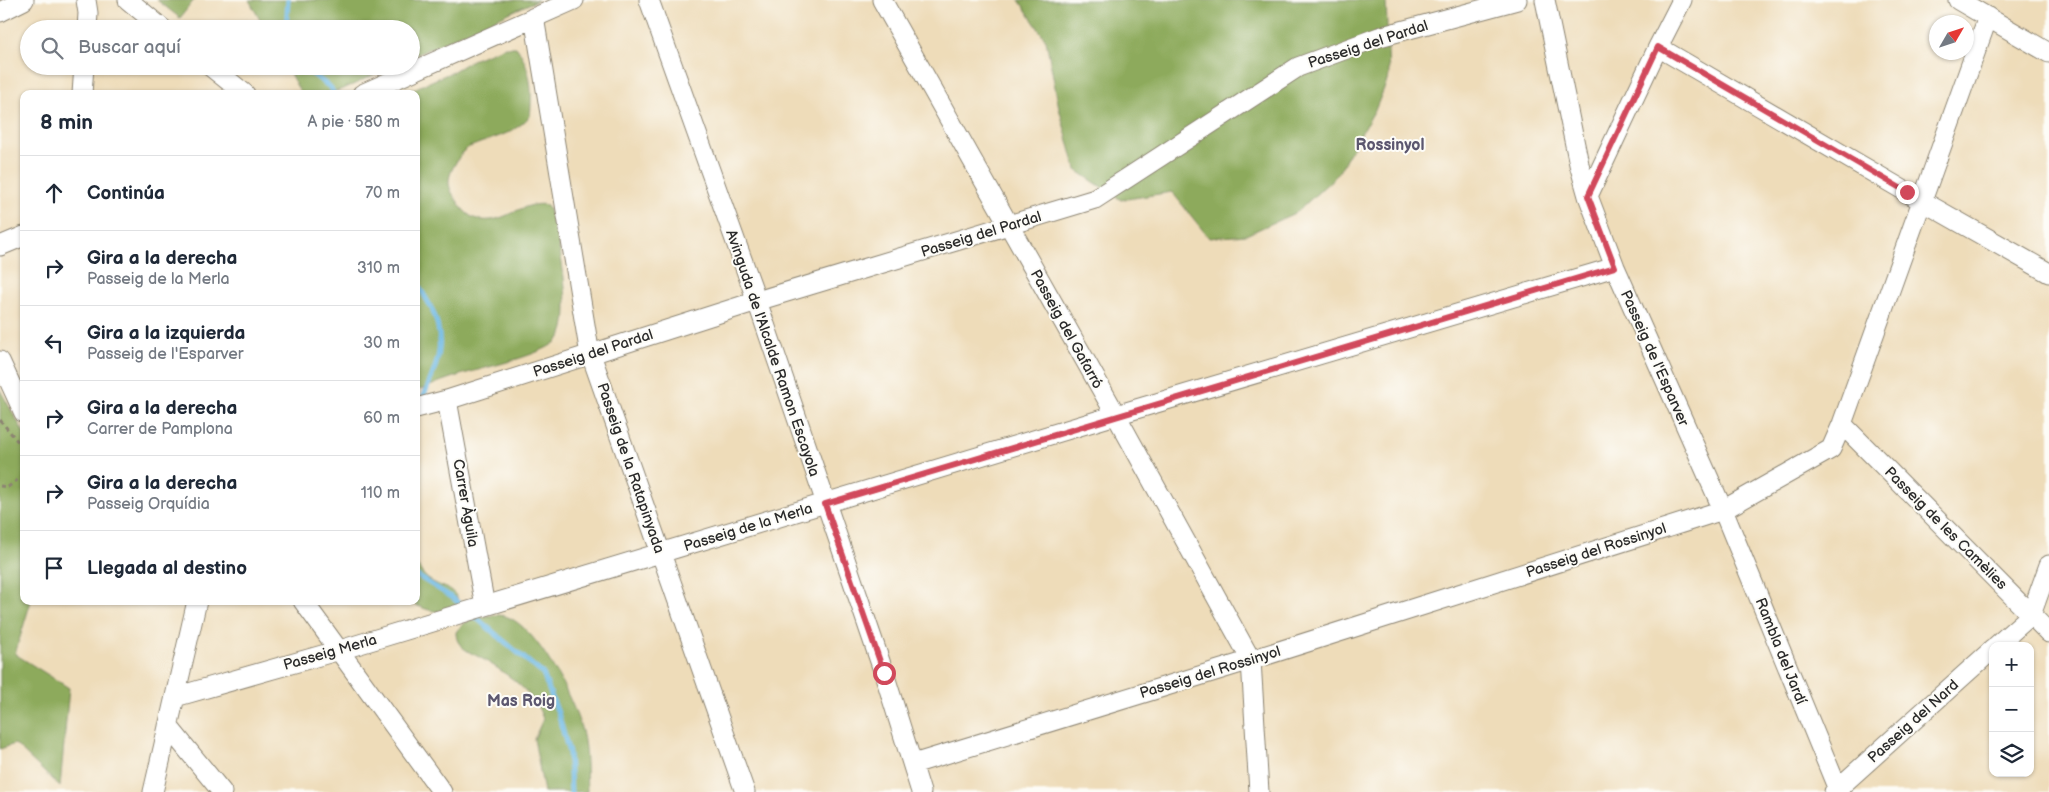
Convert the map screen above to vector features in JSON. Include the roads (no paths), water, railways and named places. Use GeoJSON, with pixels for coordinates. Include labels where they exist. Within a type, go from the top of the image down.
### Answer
{"type":"FeatureCollection","features":[{"type":"Feature","properties":{"kind":"street"},"geometry":{"type":"LineString","coordinates":[[0,12],[24,0]]}},
{"type":"Feature","properties":{"kind":"street"},"geometry":{"type":"LineString","coordinates":[[86,0],[88,20]]}},
{"type":"Feature","properties":{"kind":"street"},"geometry":{"type":"LineString","coordinates":[[128,0],[153,20]]}},
{"type":"Feature","properties":{"kind":"street"},"geometry":{"type":"LineString","coordinates":[[420,68],[574,0]]}},
{"type":"Feature","properties":{"kind":"street","name":"Avinguda de l'Alcalde Ramon Escayola"},"geometry":{"type":"LineString","coordinates":[[649,0],[757,301],[884,673],[918,790]]}},
{"type":"Feature","properties":{"kind":"street","name":"Passeig del Gafarró"},"geometry":{"type":"LineString","coordinates":[[882,0],[1116,415],[1250,660]]}},
{"type":"Feature","properties":{"kind":"street","name":"Passeig del Pardal"},"geometry":{"type":"LineString","coordinates":[[420,407],[757,301],[1095,199],[1298,67],[1379,37],[1517,0]]}},
{"type":"Feature","properties":{"kind":"street","name":"Passeig de l'Esparver"},"geometry":{"type":"LineString","coordinates":[[1545,0],[1579,164],[1588,196],[1615,267],[1723,510]]}},
{"type":"Feature","properties":{"kind":"street"},"geometry":{"type":"LineString","coordinates":[[1588,196],[1682,0]]}},
{"type":"Feature","properties":{"kind":"street"},"geometry":{"type":"LineString","coordinates":[[1958,0],[2049,53]]}},
{"type":"Feature","properties":{"kind":"street","name":"Passeig de la Ratapinyada"},"geometry":{"type":"LineString","coordinates":[[534,17],[591,354],[746,792]]}},
{"type":"Feature","properties":{"kind":"street","name":"Passeig del Rossinyol"},"geometry":{"type":"LineString","coordinates":[[912,764],[1250,660],[1723,510],[1831,449],[1842,424],[1988,17]]}},
{"type":"Feature","properties":{"kind":"street"},"geometry":{"type":"LineString","coordinates":[[1658,47],[2049,273]]}},
{"type":"Feature","properties":{"kind":"street"},"geometry":{"type":"LineString","coordinates":[[82,90],[83,75]]}},
{"type":"Feature","properties":{"kind":"street"},"geometry":{"type":"LineString","coordinates":[[221,75],[239,90]]}},
{"type":"Feature","properties":{"kind":"street"},"geometry":{"type":"LineString","coordinates":[[371,90],[404,75]]}},
{"type":"Feature","properties":{"kind":"street"},"geometry":{"type":"LineString","coordinates":[[0,246],[20,238]]}},
{"type":"Feature","properties":{"kind":"street","name":"Passeig de la Merla"},"geometry":{"type":"LineString","coordinates":[[485,606],[1116,415],[1615,267]]}},
{"type":"Feature","properties":{"kind":"street"},"geometry":{"type":"LineString","coordinates":[[0,361],[20,404]]}},
{"type":"Feature","properties":{"kind":"street","name":"Carrer Àguila"},"geometry":{"type":"LineString","coordinates":[[447,400],[485,606]]}},
{"type":"Feature","properties":{"kind":"street","name":"Passeig de les Camèlies"},"geometry":{"type":"LineString","coordinates":[[1842,424],[2049,633]]}},
{"type":"Feature","properties":{"kind":"street","name":"Rambla del Jardí"},"geometry":{"type":"LineString","coordinates":[[1723,510],[1837,791]]}},
{"type":"Feature","properties":{"kind":"street"},"geometry":{"type":"LineString","coordinates":[[2000,642],[2031,614],[2049,565]]}},
{"type":"Feature","properties":{"kind":"street"},"geometry":{"type":"LineString","coordinates":[[153,792],[196,605]]}},
{"type":"Feature","properties":{"kind":"street"},"geometry":{"type":"LineString","coordinates":[[305,605],[340,650],[442,792]]}},
{"type":"Feature","properties":{"kind":"street","name":"Passeig Merla"},"geometry":{"type":"LineString","coordinates":[[174,697],[340,650],[485,606]]}},
{"type":"Feature","properties":{"kind":"street","name":"Passeig del Nard"},"geometry":{"type":"LineString","coordinates":[[1837,791],[1989,653]]}},
{"type":"Feature","properties":{"kind":"street"},"geometry":{"type":"LineString","coordinates":[[1250,660],[1259,792]]}},
{"type":"Feature","properties":{"kind":"street"},"geometry":{"type":"LineString","coordinates":[[168,726],[222,792]]}},
{"type":"Feature","properties":{"kind":"waterway"},"geometry":{"type":"LineString","coordinates":[[287,20],[288,0]]}},
{"type":"Feature","properties":{"kind":"waterway"},"geometry":{"type":"LineString","coordinates":[[314,75],[332,90]]}},
{"type":"Feature","properties":{"kind":"waterway"},"geometry":{"type":"LineString","coordinates":[[420,288],[437,322],[440,345],[435,367],[421,402]]}},
{"type":"Feature","properties":{"kind":"waterway"},"geometry":{"type":"LineString","coordinates":[[420,577],[453,598],[464,608]]}},
{"type":"Feature","properties":{"kind":"waterway"},"geometry":{"type":"LineString","coordinates":[[473,615],[543,674],[558,713],[569,753],[571,792]]}},
{"type":"Feature","properties":{"kind":"district","name":"Rossinyol"},"geometry":{"type":"Point","coordinates":[1390,144]}},
{"type":"Feature","properties":{"kind":"district","name":"Mas Roig"},"geometry":{"type":"Point","coordinates":[521,700]}}]}
